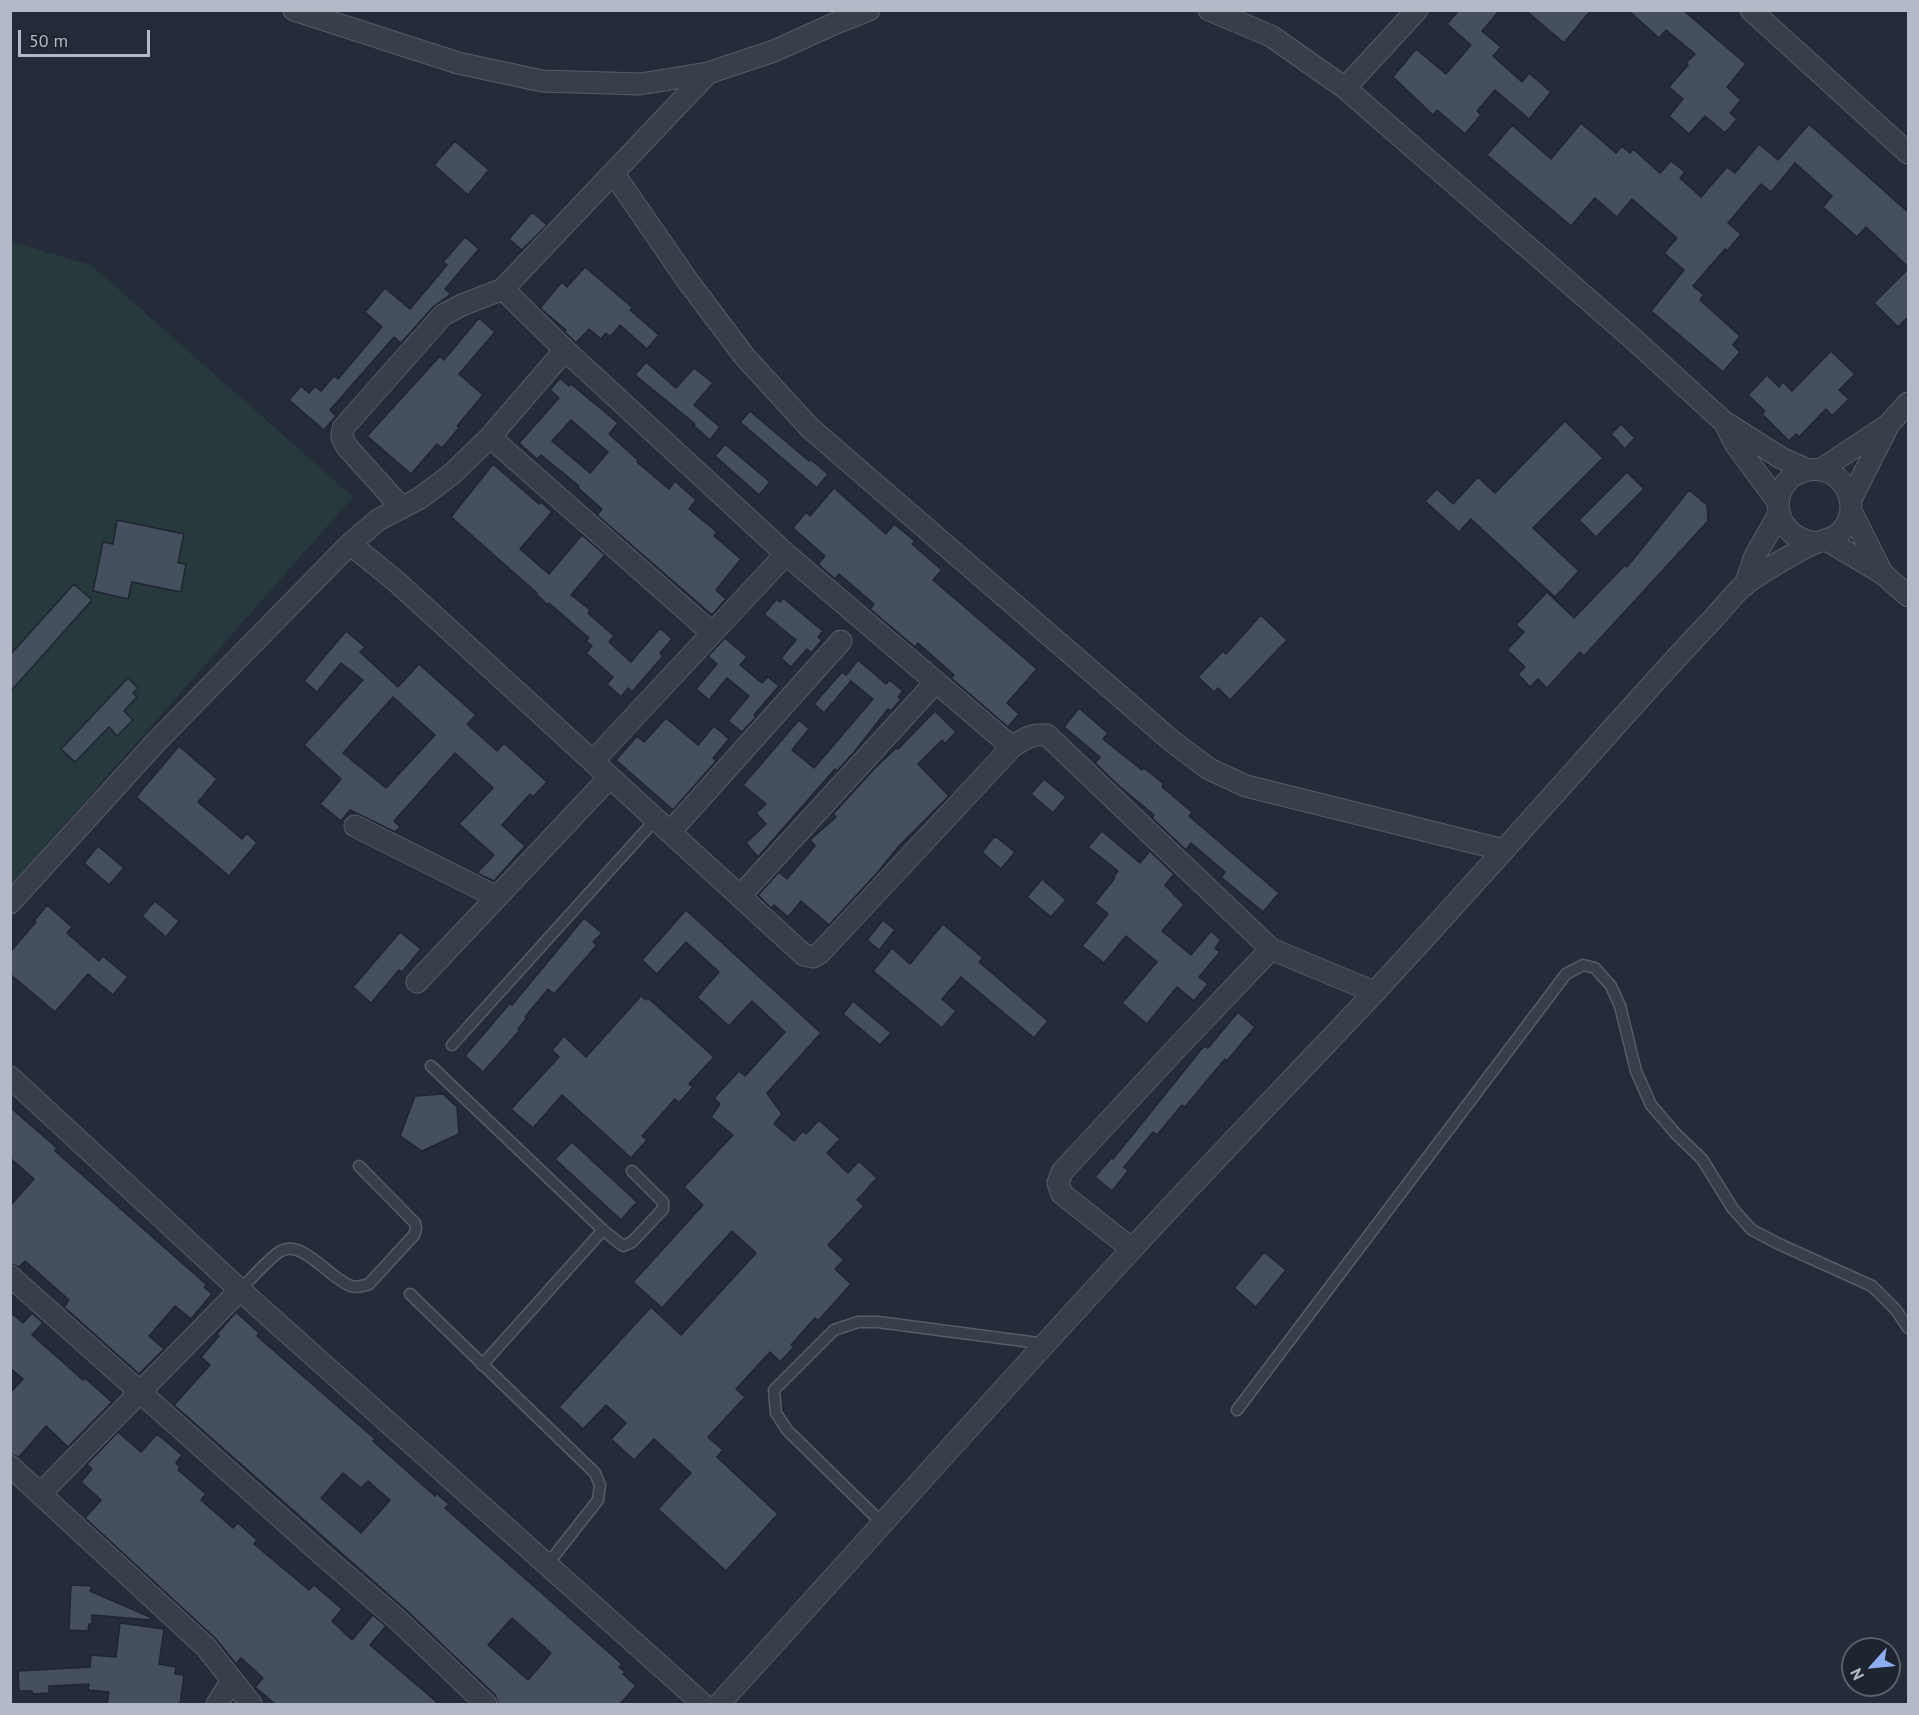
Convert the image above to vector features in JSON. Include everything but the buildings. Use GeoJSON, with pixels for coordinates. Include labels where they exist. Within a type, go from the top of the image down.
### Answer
{"type":"FeatureCollection","features":[{"type":"Feature","properties":{"kind":"street"},"geometry":{"type":"LineString","coordinates":[[294,10],[458,63],[542,81],[640,84],[708,73],[774,51],[862,12]]}},
{"type":"Feature","properties":{"kind":"street"},"geometry":{"type":"LineString","coordinates":[[1345,88],[1417,10]]}},
{"type":"Feature","properties":{"kind":"street"},"geometry":{"type":"LineString","coordinates":[[1751,10],[1908,153]]}},
{"type":"Feature","properties":{"kind":"street"},"geometry":{"type":"LineString","coordinates":[[1214,11],[1271,36],[1345,88],[1630,336],[1723,421],[1781,458],[1814,470],[1831,473],[1840,480],[1847,489],[1851,505],[1882,573]]}},
{"type":"Feature","properties":{"kind":"street"},"geometry":{"type":"LineString","coordinates":[[402,508],[347,447],[342,437],[343,428],[444,315],[462,305],[503,289],[708,73]]}},
{"type":"Feature","properties":{"kind":"street"},"geometry":{"type":"LineString","coordinates":[[614,174],[687,280],[745,357],[810,428],[1173,742],[1209,769],[1246,786],[1504,850]]}},
{"type":"Feature","properties":{"kind":"street"},"geometry":{"type":"LineString","coordinates":[[503,289],[565,350],[786,554],[1012,747]]}},
{"type":"Feature","properties":{"kind":"street"},"geometry":{"type":"LineString","coordinates":[[10,903],[157,741],[350,544],[378,520],[420,498],[452,474],[490,437],[565,350]]}},
{"type":"Feature","properties":{"kind":"street"},"geometry":{"type":"LineString","coordinates":[[1745,585],[1755,556],[1779,508],[1782,491],[1788,481],[1797,474],[1814,470],[1888,425],[1908,403]]}},
{"type":"Feature","properties":{"kind":"street"},"geometry":{"type":"LineString","coordinates":[[1723,421],[1736,445],[1779,508],[1784,526],[1793,535],[1804,541],[1822,542],[1882,573],[1908,596]]}},
{"type":"Feature","properties":{"kind":"street"},"geometry":{"type":"LineString","coordinates":[[719,1704],[1132,1249],[1374,992],[1670,664],[1745,585],[1839,534],[1847,523],[1851,505],[1888,425]]}},
{"type":"Feature","properties":{"kind":"street"},"geometry":{"type":"LineString","coordinates":[[490,437],[712,633]]}},
{"type":"Feature","properties":{"kind":"street"},"geometry":{"type":"LineString","coordinates":[[350,544],[405,589],[804,955],[813,957],[820,953],[1012,747],[1030,736],[1047,735],[1271,950],[1374,992]]}},
{"type":"Feature","properties":{"kind":"street"},"geometry":{"type":"LineString","coordinates":[[593,761],[786,554]]}},
{"type":"Feature","properties":{"kind":"street"},"geometry":{"type":"LineString","coordinates":[[663,825],[840,641]]}},
{"type":"Feature","properties":{"kind":"street"},"geometry":{"type":"LineString","coordinates":[[740,896],[936,682]]}},
{"type":"Feature","properties":{"kind":"street"},"geometry":{"type":"LineString","coordinates":[[417,982],[610,777]]}},
{"type":"Feature","properties":{"kind":"street"},"geometry":{"type":"LineString","coordinates":[[355,826],[497,897]]}},
{"type":"Feature","properties":{"kind":"street"},"geometry":{"type":"LineString","coordinates":[[1132,1249],[1062,1194],[1058,1183],[1062,1172],[1271,950]]}},
{"type":"Feature","properties":{"kind":"street"},"geometry":{"type":"LineString","coordinates":[[10,1077],[240,1290],[703,1704]]}},
{"type":"Feature","properties":{"kind":"street"},"geometry":{"type":"LineString","coordinates":[[10,1276],[398,1620],[486,1704]]}},
{"type":"Feature","properties":{"kind":"street"},"geometry":{"type":"LineString","coordinates":[[41,1493],[240,1290]]}},
{"type":"Feature","properties":{"kind":"street"},"geometry":{"type":"LineString","coordinates":[[10,1466],[206,1647],[251,1704]]}},
{"type":"Feature","properties":{"kind":"street"},"geometry":{"type":"LineString","coordinates":[[217,1704],[232,1680]]}},
{"type":"Feature","properties":{"kind":"lane"},"geometry":{"type":"LineString","coordinates":[[452,1045],[663,825]]}},
{"type":"Feature","properties":{"kind":"lane"},"geometry":{"type":"LineString","coordinates":[[1237,1410],[1566,974],[1583,965],[1595,968],[1611,986],[1620,1006],[1635,1071],[1652,1105],[1676,1134],[1702,1159],[1733,1209],[1752,1230],[1872,1286],[1896,1310],[1908,1328]]}},
{"type":"Feature","properties":{"kind":"lane"},"geometry":{"type":"LineString","coordinates":[[431,1066],[603,1230],[623,1245],[632,1242],[663,1209],[663,1202],[632,1171]]}},
{"type":"Feature","properties":{"kind":"lane"},"geometry":{"type":"LineString","coordinates":[[240,1290],[281,1251],[291,1248],[300,1251],[348,1286],[359,1287],[369,1284],[414,1235],[416,1229],[415,1222],[359,1166]]}},
{"type":"Feature","properties":{"kind":"lane"},"geometry":{"type":"LineString","coordinates":[[482,1365],[603,1230]]}},
{"type":"Feature","properties":{"kind":"lane"},"geometry":{"type":"LineString","coordinates":[[410,1294],[595,1473],[600,1485],[598,1500],[547,1565]]}},
{"type":"Feature","properties":{"kind":"lane"},"geometry":{"type":"LineString","coordinates":[[883,1524],[787,1430],[776,1413],[774,1390],[834,1330],[858,1322],[878,1322],[1046,1344]]}},
{"type":"Feature","properties":{"kind":"shaded area"},"geometry":{"type":"Polygon","coordinates":[[[11,242],[91,265],[353,497],[11,885],[11,242]]]}}]}
